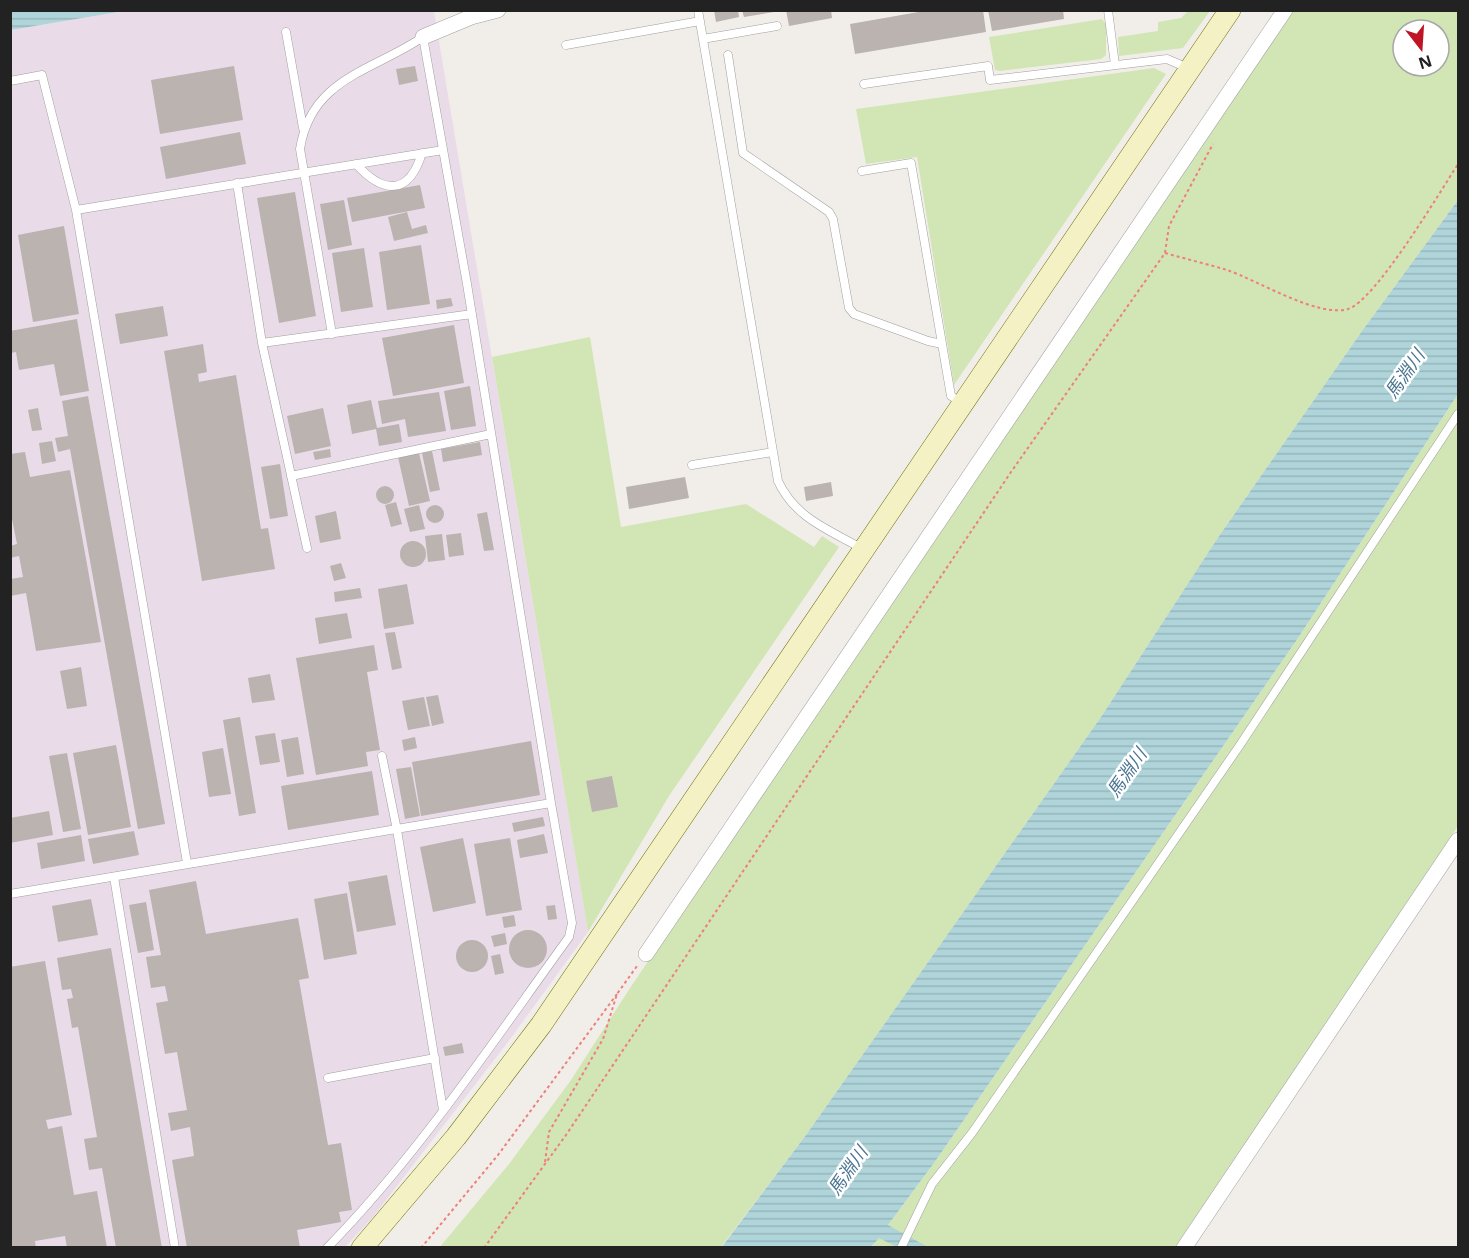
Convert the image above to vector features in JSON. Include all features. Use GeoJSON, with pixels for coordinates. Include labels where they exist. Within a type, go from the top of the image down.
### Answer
{"type":"FeatureCollection","features":[{"type":"Feature","properties":{"kind":"street"},"geometry":{"type":"LineString","coordinates":[[423,37],[471,17],[498,10]]}},
{"type":"Feature","properties":{"kind":"street"},"geometry":{"type":"LineString","coordinates":[[362,1248],[456,1137],[541,1025],[1230,10]]}},
{"type":"Feature","properties":{"kind":"street"},"geometry":{"type":"LineString","coordinates":[[646,954],[1285,10]]}},
{"type":"Feature","properties":{"kind":"street"},"geometry":{"type":"LineString","coordinates":[[1184,1248],[1458,840]]}},
{"type":"Feature","properties":{"kind":"lane"},"geometry":{"type":"LineString","coordinates":[[698,10],[778,481],[786,499],[802,514],[864,550]]}},
{"type":"Feature","properties":{"kind":"lane"},"geometry":{"type":"LineString","coordinates":[[1108,10],[1115,65]]}},
{"type":"Feature","properties":{"kind":"lane"},"geometry":{"type":"LineString","coordinates":[[566,45],[700,21]]}},
{"type":"Feature","properties":{"kind":"lane"},"geometry":{"type":"LineString","coordinates":[[703,39],[777,26]]}},
{"type":"Feature","properties":{"kind":"lane"},"geometry":{"type":"LineString","coordinates":[[286,33],[303,128],[300,149],[332,334]]}},
{"type":"Feature","properties":{"kind":"lane"},"geometry":{"type":"LineString","coordinates":[[303,128],[328,91],[353,73],[396,55],[423,37],[472,314],[572,923],[569,937],[443,1110],[363,1210],[327,1248]]}},
{"type":"Feature","properties":{"kind":"lane"},"geometry":{"type":"LineString","coordinates":[[728,55],[743,153],[829,212],[833,219],[849,308],[854,314],[942,344]]}},
{"type":"Feature","properties":{"kind":"lane"},"geometry":{"type":"LineString","coordinates":[[864,84],[988,66],[990,80],[1167,59],[1190,68]]}},
{"type":"Feature","properties":{"kind":"lane"},"geometry":{"type":"LineString","coordinates":[[10,81],[42,75],[76,210],[188,863]]}},
{"type":"Feature","properties":{"kind":"lane"},"geometry":{"type":"LineString","coordinates":[[76,210],[443,150]]}},
{"type":"Feature","properties":{"kind":"lane"},"geometry":{"type":"LineString","coordinates":[[356,164],[371,180],[382,186],[395,185],[410,179],[417,169],[422,153]]}},
{"type":"Feature","properties":{"kind":"lane"},"geometry":{"type":"LineString","coordinates":[[862,171],[911,163],[951,396],[963,404]]}},
{"type":"Feature","properties":{"kind":"lane"},"geometry":{"type":"LineString","coordinates":[[237,183],[262,344],[307,548]]}},
{"type":"Feature","properties":{"kind":"lane"},"geometry":{"type":"LineString","coordinates":[[262,344],[472,314]]}},
{"type":"Feature","properties":{"kind":"lane"},"geometry":{"type":"LineString","coordinates":[[901,1248],[932,1184],[972,1133],[1234,755],[1458,414]]}},
{"type":"Feature","properties":{"kind":"lane"},"geometry":{"type":"LineString","coordinates":[[291,476],[491,434]]}},
{"type":"Feature","properties":{"kind":"lane"},"geometry":{"type":"LineString","coordinates":[[692,465],[773,452]]}},
{"type":"Feature","properties":{"kind":"lane"},"geometry":{"type":"LineString","coordinates":[[382,756],[397,830],[443,1110]]}},
{"type":"Feature","properties":{"kind":"lane"},"geometry":{"type":"LineString","coordinates":[[10,894],[551,803]]}},
{"type":"Feature","properties":{"kind":"lane"},"geometry":{"type":"LineString","coordinates":[[114,876],[175,1248]]}},
{"type":"Feature","properties":{"kind":"lane"},"geometry":{"type":"LineString","coordinates":[[328,1078],[435,1058]]}},
{"type":"Feature","properties":{"kind":"path"},"geometry":{"type":"LineString","coordinates":[[484,1248],[660,998],[1005,481],[1165,253],[1169,226],[1218,135]]}},
{"type":"Feature","properties":{"kind":"path"},"geometry":{"type":"LineString","coordinates":[[1165,253],[1228,271],[1320,308],[1347,310],[1360,303],[1386,272],[1458,164]]}},
{"type":"Feature","properties":{"kind":"path"},"geometry":{"type":"LineString","coordinates":[[421,1248],[498,1155],[646,954]]}},
{"type":"Feature","properties":{"kind":"path"},"geometry":{"type":"LineString","coordinates":[[545,1164],[549,1132],[603,1039],[617,994]]}},
{"type":"Feature","properties":{"kind":"shaded area"},"geometry":{"type":"Polygon","coordinates":[[[124,11],[434,11],[588,932],[508,1042],[373,1217],[345,1247],[11,1248],[11,30],[124,11]]]}},
{"type":"Feature","properties":{"kind":"green space"},"geometry":{"type":"Polygon","coordinates":[[[1188,11],[1210,11],[1183,48],[1119,56],[1118,37],[1158,31],[1158,22],[1181,18],[1188,11]]]}},
{"type":"Feature","properties":{"kind":"green space"},"geometry":{"type":"Polygon","coordinates":[[[1292,11],[1458,11],[1458,200],[1362,331],[1217,539],[1101,717],[806,1135],[721,1247],[439,1248],[509,1164],[571,1080],[630,988],[1292,11]]]}},
{"type":"Feature","properties":{"kind":"green space"},"geometry":{"type":"Polygon","coordinates":[[[1102,19],[1106,24],[1106,55],[1101,59],[995,70],[989,37],[1102,19]]]}},
{"type":"Feature","properties":{"kind":"green space"},"geometry":{"type":"Polygon","coordinates":[[[1154,68],[1166,74],[954,385],[917,157],[866,164],[856,109],[1154,68]]]}},
{"type":"Feature","properties":{"kind":"green space"},"geometry":{"type":"Polygon","coordinates":[[[590,337],[621,527],[746,504],[814,547],[822,536],[839,547],[669,796],[588,932],[492,357],[590,337]]]}},
{"type":"Feature","properties":{"kind":"green space"},"geometry":{"type":"Polygon","coordinates":[[[1458,394],[1458,826],[1175,1247],[871,1248],[934,1163],[1298,638],[1458,394]]]}},
{"type":"Feature","properties":{"kind":"water"},"geometry":{"type":"Polygon","coordinates":[[[11,10],[124,10],[124,11],[11,30],[11,10]]]}},
{"type":"Feature","properties":{"kind":"water","name":"馬淵川"},"geometry":{"type":"Polygon","coordinates":[[[1458,200],[1458,394],[1298,638],[934,1163],[888,1225],[928,1247],[897,1247],[879,1238],[871,1247],[721,1248],[806,1135],[1101,717],[1217,539],[1362,331],[1458,200]]]}},
{"type":"Feature","properties":{"kind":"building"},"geometry":{"type":"Polygon","coordinates":[[[714,10],[738,10],[739,17],[716,22],[714,10]]]}},
{"type":"Feature","properties":{"kind":"building"},"geometry":{"type":"Polygon","coordinates":[[[742,10],[774,10],[774,12],[744,17],[742,10]]]}},
{"type":"Feature","properties":{"kind":"building"},"geometry":{"type":"Polygon","coordinates":[[[786,10],[831,10],[832,18],[789,26],[786,10]]]}},
{"type":"Feature","properties":{"kind":"building"},"geometry":{"type":"Polygon","coordinates":[[[930,10],[983,10],[986,32],[855,54],[850,24],[930,10]]]}},
{"type":"Feature","properties":{"kind":"building"},"geometry":{"type":"Polygon","coordinates":[[[988,10],[1063,10],[1064,19],[992,31],[988,10]]]}},
{"type":"Feature","properties":{"kind":"building"},"geometry":{"type":"Polygon","coordinates":[[[234,66],[243,120],[160,134],[151,80],[234,66]]]}},
{"type":"Feature","properties":{"kind":"building"},"geometry":{"type":"Polygon","coordinates":[[[415,66],[418,81],[399,85],[396,69],[415,66]]]}},
{"type":"Feature","properties":{"kind":"building"},"geometry":{"type":"Polygon","coordinates":[[[240,132],[246,164],[166,179],[160,147],[240,132]]]}},
{"type":"Feature","properties":{"kind":"building"},"geometry":{"type":"Polygon","coordinates":[[[420,185],[425,208],[352,222],[347,198],[420,185]]]}},
{"type":"Feature","properties":{"kind":"building"},"geometry":{"type":"Polygon","coordinates":[[[295,192],[316,316],[279,323],[257,198],[295,192]]]}},
{"type":"Feature","properties":{"kind":"building"},"geometry":{"type":"Polygon","coordinates":[[[344,200],[352,245],[328,250],[320,204],[344,200]]]}},
{"type":"Feature","properties":{"kind":"building"},"geometry":{"type":"Polygon","coordinates":[[[407,212],[412,229],[426,225],[428,233],[394,241],[388,217],[407,212]]]}},
{"type":"Feature","properties":{"kind":"building"},"geometry":{"type":"Polygon","coordinates":[[[64,226],[79,314],[33,322],[18,235],[64,226]]]}},
{"type":"Feature","properties":{"kind":"building"},"geometry":{"type":"Polygon","coordinates":[[[421,245],[430,304],[387,310],[379,252],[421,245]]]}},
{"type":"Feature","properties":{"kind":"building"},"geometry":{"type":"Polygon","coordinates":[[[364,248],[373,307],[341,312],[332,253],[364,248]]]}},
{"type":"Feature","properties":{"kind":"building"},"geometry":{"type":"Polygon","coordinates":[[[451,298],[453,306],[437,309],[436,300],[451,298]]]}},
{"type":"Feature","properties":{"kind":"building"},"geometry":{"type":"Polygon","coordinates":[[[163,306],[168,336],[120,344],[115,314],[163,306]]]}},
{"type":"Feature","properties":{"kind":"building"},"geometry":{"type":"Polygon","coordinates":[[[77,319],[89,391],[60,396],[54,364],[19,370],[16,352],[10,353],[10,331],[77,319]]]}},
{"type":"Feature","properties":{"kind":"building"},"geometry":{"type":"Polygon","coordinates":[[[454,325],[464,383],[393,396],[382,338],[454,325]]]}},
{"type":"Feature","properties":{"kind":"building"},"geometry":{"type":"Polygon","coordinates":[[[203,344],[207,372],[198,374],[199,382],[236,375],[261,529],[268,528],[275,569],[202,581],[164,351],[203,344]]]}},
{"type":"Feature","properties":{"kind":"building"},"geometry":{"type":"Polygon","coordinates":[[[470,386],[476,426],[451,430],[444,391],[470,386]]]}},
{"type":"Feature","properties":{"kind":"building"},"geometry":{"type":"Polygon","coordinates":[[[439,392],[446,431],[408,437],[405,419],[382,424],[378,401],[439,392]]]}},
{"type":"Feature","properties":{"kind":"building"},"geometry":{"type":"Polygon","coordinates":[[[88,396],[165,824],[138,829],[70,449],[58,452],[55,438],[68,436],[62,401],[88,396]]]}},
{"type":"Feature","properties":{"kind":"building"},"geometry":{"type":"Polygon","coordinates":[[[371,400],[377,428],[399,424],[402,442],[379,446],[376,429],[352,434],[347,405],[371,400]]]}},
{"type":"Feature","properties":{"kind":"building"},"geometry":{"type":"Polygon","coordinates":[[[38,408],[42,430],[32,431],[28,410],[38,408]]]}},
{"type":"Feature","properties":{"kind":"building"},"geometry":{"type":"Polygon","coordinates":[[[323,408],[331,446],[295,454],[287,416],[323,408]]]}},
{"type":"Feature","properties":{"kind":"building"},"geometry":{"type":"Polygon","coordinates":[[[52,441],[56,461],[42,464],[39,443],[52,441]]]}},
{"type":"Feature","properties":{"kind":"building"},"geometry":{"type":"Polygon","coordinates":[[[480,442],[482,455],[443,462],[441,449],[480,442]]]}},
{"type":"Feature","properties":{"kind":"building"},"geometry":{"type":"Polygon","coordinates":[[[330,449],[331,457],[315,460],[313,452],[330,449]]]}},
{"type":"Feature","properties":{"kind":"building"},"geometry":{"type":"Polygon","coordinates":[[[432,451],[440,490],[430,492],[422,453],[432,451]]]}},
{"type":"Feature","properties":{"kind":"building"},"geometry":{"type":"Polygon","coordinates":[[[25,452],[30,477],[70,470],[101,642],[36,651],[26,593],[10,596],[10,579],[23,577],[19,556],[10,558],[10,546],[17,544],[10,509],[10,454],[25,452]]]}},
{"type":"Feature","properties":{"kind":"building"},"geometry":{"type":"Polygon","coordinates":[[[419,453],[430,501],[409,506],[398,457],[419,453]]]}},
{"type":"Feature","properties":{"kind":"building"},"geometry":{"type":"Polygon","coordinates":[[[280,464],[288,516],[270,519],[261,467],[280,464]]]}},
{"type":"Feature","properties":{"kind":"building"},"geometry":{"type":"Polygon","coordinates":[[[685,477],[689,498],[629,509],[626,487],[685,477]]]}},
{"type":"Feature","properties":{"kind":"building"},"geometry":{"type":"Polygon","coordinates":[[[831,482],[833,496],[806,501],[804,487],[831,482]]]}},
{"type":"Feature","properties":{"kind":"building"},"geometry":{"type":"Polygon","coordinates":[[[381,486],[389,486],[394,491],[392,502],[381,504],[376,499],[376,491],[381,486]]]}},
{"type":"Feature","properties":{"kind":"building"},"geometry":{"type":"Polygon","coordinates":[[[396,502],[402,524],[391,527],[385,505],[396,502]]]}},
{"type":"Feature","properties":{"kind":"building"},"geometry":{"type":"Polygon","coordinates":[[[419,505],[425,529],[410,532],[404,509],[419,505]]]}},
{"type":"Feature","properties":{"kind":"building"},"geometry":{"type":"Polygon","coordinates":[[[431,505],[439,505],[444,510],[442,521],[431,523],[426,518],[426,510],[431,505]]]}},
{"type":"Feature","properties":{"kind":"building"},"geometry":{"type":"Polygon","coordinates":[[[336,511],[341,539],[320,543],[315,516],[336,511]]]}},
{"type":"Feature","properties":{"kind":"building"},"geometry":{"type":"Polygon","coordinates":[[[487,512],[494,550],[484,551],[477,514],[487,512]]]}},
{"type":"Feature","properties":{"kind":"building"},"geometry":{"type":"Polygon","coordinates":[[[461,533],[464,555],[449,557],[446,535],[461,533]]]}},
{"type":"Feature","properties":{"kind":"building"},"geometry":{"type":"Polygon","coordinates":[[[442,534],[445,560],[428,562],[425,536],[442,534]]]}},
{"type":"Feature","properties":{"kind":"building"},"geometry":{"type":"Polygon","coordinates":[[[413,541],[422,545],[426,554],[422,563],[413,567],[404,563],[400,554],[404,545],[413,541]]]}},
{"type":"Feature","properties":{"kind":"building"},"geometry":{"type":"Polygon","coordinates":[[[341,563],[346,578],[334,581],[330,566],[341,563]]]}},
{"type":"Feature","properties":{"kind":"building"},"geometry":{"type":"Polygon","coordinates":[[[407,584],[414,624],[384,629],[378,589],[407,584]]]}},
{"type":"Feature","properties":{"kind":"building"},"geometry":{"type":"Polygon","coordinates":[[[360,588],[362,598],[335,602],[334,592],[360,588]]]}},
{"type":"Feature","properties":{"kind":"building"},"geometry":{"type":"Polygon","coordinates":[[[347,613],[352,638],[319,644],[315,618],[347,613]]]}},
{"type":"Feature","properties":{"kind":"building"},"geometry":{"type":"Polygon","coordinates":[[[395,632],[402,668],[392,670],[385,633],[395,632]]]}},
{"type":"Feature","properties":{"kind":"building"},"geometry":{"type":"Polygon","coordinates":[[[374,645],[378,670],[367,672],[380,750],[366,752],[368,766],[316,775],[296,658],[374,645]]]}},
{"type":"Feature","properties":{"kind":"building"},"geometry":{"type":"Polygon","coordinates":[[[81,667],[87,706],[67,709],[60,671],[81,667]]]}},
{"type":"Feature","properties":{"kind":"building"},"geometry":{"type":"Polygon","coordinates":[[[270,674],[275,700],[252,703],[248,678],[270,674]]]}},
{"type":"Feature","properties":{"kind":"building"},"geometry":{"type":"Polygon","coordinates":[[[438,695],[444,723],[432,726],[426,697],[438,695]]]}},
{"type":"Feature","properties":{"kind":"building"},"geometry":{"type":"Polygon","coordinates":[[[424,697],[430,726],[408,730],[402,701],[424,697]]]}},
{"type":"Feature","properties":{"kind":"building"},"geometry":{"type":"Polygon","coordinates":[[[240,717],[256,813],[239,816],[223,720],[240,717]]]}},
{"type":"Feature","properties":{"kind":"building"},"geometry":{"type":"Polygon","coordinates":[[[275,733],[280,762],[260,765],[255,736],[275,733]]]}},
{"type":"Feature","properties":{"kind":"building"},"geometry":{"type":"Polygon","coordinates":[[[298,737],[304,774],[287,777],[281,740],[298,737]]]}},
{"type":"Feature","properties":{"kind":"building"},"geometry":{"type":"Polygon","coordinates":[[[415,737],[417,748],[404,751],[402,740],[415,737]]]}},
{"type":"Feature","properties":{"kind":"building"},"geometry":{"type":"Polygon","coordinates":[[[531,741],[540,795],[421,816],[412,762],[531,741]]]}},
{"type":"Feature","properties":{"kind":"building"},"geometry":{"type":"Polygon","coordinates":[[[116,745],[131,827],[88,835],[73,753],[116,745]]]}},
{"type":"Feature","properties":{"kind":"building"},"geometry":{"type":"Polygon","coordinates":[[[223,748],[231,794],[209,797],[202,752],[223,748]]]}},
{"type":"Feature","properties":{"kind":"building"},"geometry":{"type":"Polygon","coordinates":[[[67,753],[81,829],[63,832],[49,756],[67,753]]]}},
{"type":"Feature","properties":{"kind":"building"},"geometry":{"type":"Polygon","coordinates":[[[411,767],[420,816],[405,819],[396,769],[411,767]]]}},
{"type":"Feature","properties":{"kind":"building"},"geometry":{"type":"Polygon","coordinates":[[[372,771],[379,815],[288,830],[281,786],[372,771]]]}},
{"type":"Feature","properties":{"kind":"building"},"geometry":{"type":"Polygon","coordinates":[[[612,776],[618,807],[592,812],[586,781],[612,776]]]}},
{"type":"Feature","properties":{"kind":"building"},"geometry":{"type":"Polygon","coordinates":[[[49,811],[53,835],[10,843],[10,818],[49,811]]]}},
{"type":"Feature","properties":{"kind":"building"},"geometry":{"type":"Polygon","coordinates":[[[543,817],[545,826],[514,832],[512,823],[543,817]]]}},
{"type":"Feature","properties":{"kind":"building"},"geometry":{"type":"Polygon","coordinates":[[[134,831],[139,855],[93,864],[88,839],[134,831]]]}},
{"type":"Feature","properties":{"kind":"building"},"geometry":{"type":"Polygon","coordinates":[[[544,834],[548,853],[520,858],[517,840],[544,834]]]}},
{"type":"Feature","properties":{"kind":"building"},"geometry":{"type":"Polygon","coordinates":[[[81,835],[85,861],[41,869],[37,843],[81,835]]]}},
{"type":"Feature","properties":{"kind":"building"},"geometry":{"type":"Polygon","coordinates":[[[463,838],[476,903],[433,912],[420,847],[463,838]]]}},
{"type":"Feature","properties":{"kind":"building"},"geometry":{"type":"Polygon","coordinates":[[[510,838],[522,910],[486,916],[474,844],[510,838]]]}},
{"type":"Feature","properties":{"kind":"building"},"geometry":{"type":"Polygon","coordinates":[[[387,875],[396,925],[357,932],[348,882],[387,875]]]}},
{"type":"Feature","properties":{"kind":"building"},"geometry":{"type":"Polygon","coordinates":[[[196,881],[206,934],[298,918],[309,978],[299,980],[328,1145],[341,1143],[352,1210],[339,1212],[341,1222],[297,1230],[300,1248],[187,1248],[172,1160],[194,1156],[190,1127],[171,1131],[168,1113],[187,1110],[177,1052],[165,1054],[156,1003],[168,1001],[165,986],[151,988],[146,957],[161,955],[149,890],[196,881]]]}},
{"type":"Feature","properties":{"kind":"building"},"geometry":{"type":"Polygon","coordinates":[[[347,893],[357,954],[324,960],[314,899],[347,893]]]}},
{"type":"Feature","properties":{"kind":"building"},"geometry":{"type":"Polygon","coordinates":[[[91,899],[98,935],[58,942],[52,906],[91,899]]]}},
{"type":"Feature","properties":{"kind":"building"},"geometry":{"type":"Polygon","coordinates":[[[146,902],[154,950],[138,953],[129,905],[146,902]]]}},
{"type":"Feature","properties":{"kind":"building"},"geometry":{"type":"Polygon","coordinates":[[[555,905],[557,919],[548,920],[546,906],[555,905]]]}},
{"type":"Feature","properties":{"kind":"building"},"geometry":{"type":"Polygon","coordinates":[[[514,915],[516,926],[504,928],[502,917],[514,915]]]}},
{"type":"Feature","properties":{"kind":"building"},"geometry":{"type":"Polygon","coordinates":[[[528,930],[541,936],[547,949],[541,962],[528,968],[515,962],[509,949],[515,936],[528,930]]]}},
{"type":"Feature","properties":{"kind":"building"},"geometry":{"type":"Polygon","coordinates":[[[505,933],[507,944],[494,947],[491,936],[505,933]]]}},
{"type":"Feature","properties":{"kind":"building"},"geometry":{"type":"Polygon","coordinates":[[[472,940],[484,944],[488,956],[484,968],[472,972],[460,968],[456,956],[460,944],[472,940]]]}},
{"type":"Feature","properties":{"kind":"building"},"geometry":{"type":"Polygon","coordinates":[[[111,948],[162,1248],[116,1248],[102,1168],[89,1170],[84,1139],[97,1137],[78,1027],[72,1028],[67,999],[73,998],[71,989],[62,990],[57,958],[111,948]]]}},
{"type":"Feature","properties":{"kind":"building"},"geometry":{"type":"Polygon","coordinates":[[[500,954],[504,973],[495,975],[491,956],[500,954]]]}},
{"type":"Feature","properties":{"kind":"building"},"geometry":{"type":"Polygon","coordinates":[[[45,961],[72,1115],[46,1120],[48,1129],[62,1126],[74,1195],[97,1191],[107,1248],[67,1248],[65,1236],[35,1241],[36,1248],[10,1248],[10,967],[45,961]]]}},
{"type":"Feature","properties":{"kind":"building"},"geometry":{"type":"Polygon","coordinates":[[[462,1043],[464,1053],[445,1056],[443,1047],[462,1043]]]}}]}
